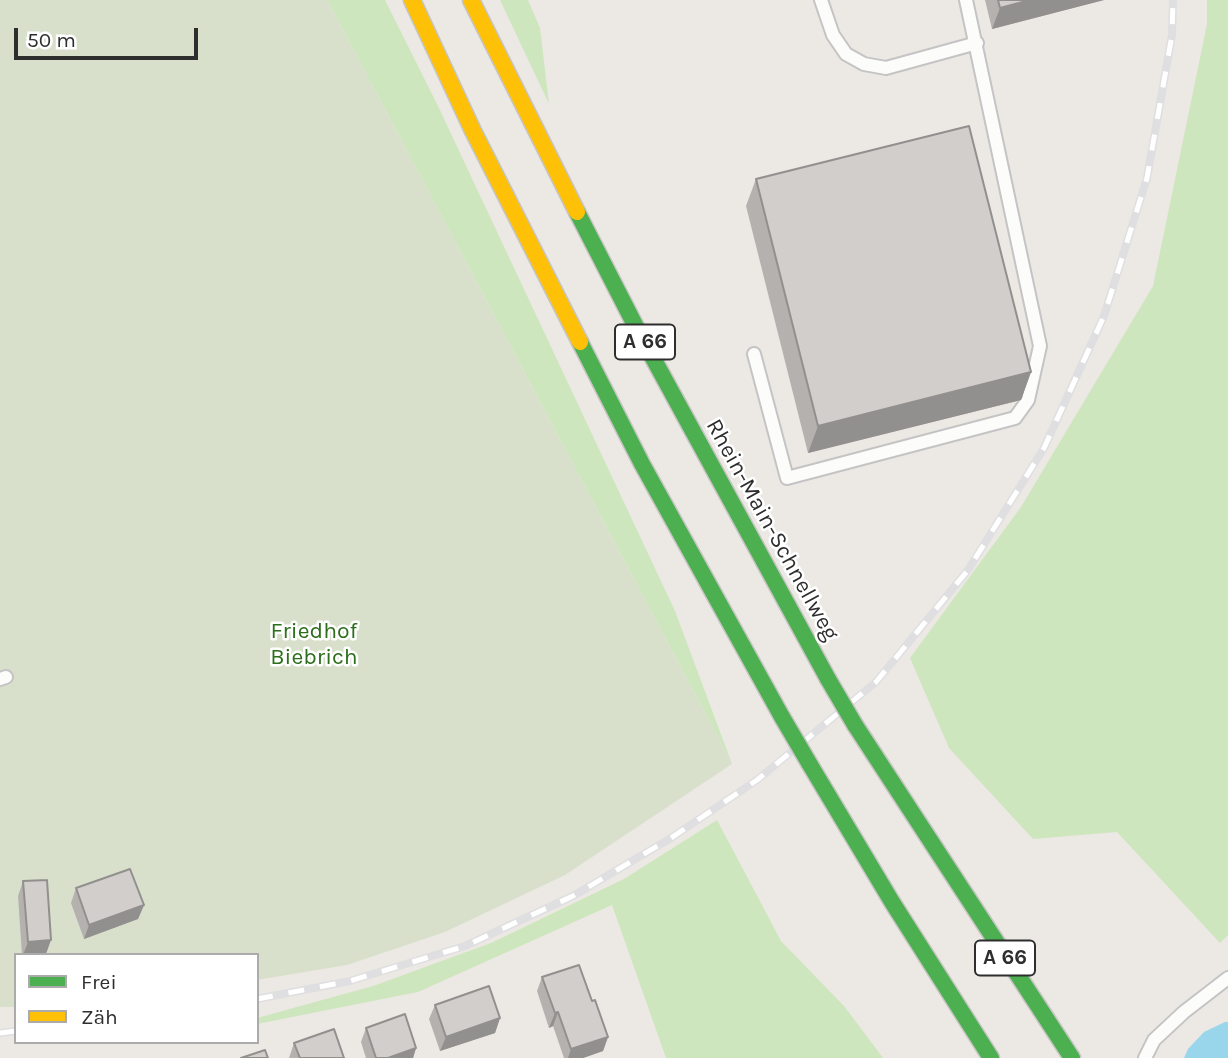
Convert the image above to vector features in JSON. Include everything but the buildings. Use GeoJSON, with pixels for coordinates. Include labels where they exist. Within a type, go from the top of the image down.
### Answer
{"type":"FeatureCollection","features":[{"type":"Feature","properties":{"kind":"highway","name":"A 66"},"geometry":{"type":"LineString","coordinates":[[412,0],[473,131],[642,464],[782,717],[892,902],[991,1058]]}},
{"type":"Feature","properties":{"kind":"highway","name":"Rhein-Main-Schnellweg"},"geometry":{"type":"LineString","coordinates":[[471,0],[635,325],[828,679],[939,857],[1072,1058]]}},
{"type":"Feature","properties":{"kind":"lane"},"geometry":{"type":"LineString","coordinates":[[821,0],[833,35],[846,54],[863,64],[886,68],[977,43]]}},
{"type":"Feature","properties":{"kind":"lane"},"geometry":{"type":"LineString","coordinates":[[754,354],[787,478],[1015,418],[1028,400],[1040,346],[966,0]]}},
{"type":"Feature","properties":{"kind":"lane"},"geometry":{"type":"LineString","coordinates":[[1145,1058],[1153,1040],[1228,978]]}},
{"type":"Feature","properties":{"kind":"green space","name":"Friedhof Biebrich"},"geometry":{"type":"Polygon","coordinates":[[[0,0],[327,0],[732,764],[565,875],[445,932],[347,965],[259,980],[259,953],[14,953],[14,1007],[0,1007],[0,0]]]}},
{"type":"Feature","properties":{"kind":"green space"},"geometry":{"type":"Polygon","coordinates":[[[327,0],[385,0],[438,106],[675,611],[732,764],[327,0]]]}},
{"type":"Feature","properties":{"kind":"green space"},"geometry":{"type":"Polygon","coordinates":[[[500,0],[528,0],[540,28],[549,104],[500,0]]]}},
{"type":"Feature","properties":{"kind":"green space"},"geometry":{"type":"Polygon","coordinates":[[[1207,0],[1228,0],[1228,935],[1220,943],[1117,832],[1033,839],[949,748],[910,658],[1021,507],[1153,286],[1207,24],[1207,0]]]}},
{"type":"Feature","properties":{"kind":"green space"},"geometry":{"type":"Polygon","coordinates":[[[717,820],[781,941],[844,1006],[883,1058],[666,1058],[612,905],[418,992],[259,1024],[259,1017],[373,986],[491,943],[624,879],[717,820]]]}},
{"type":"Feature","properties":{"kind":"water"},"geometry":{"type":"Polygon","coordinates":[[[1228,1022],[1228,1058],[1184,1058],[1188,1049],[1204,1032],[1228,1022]]]}},
{"type":"Feature","properties":{"kind":"railway"},"geometry":{"type":"LineString","coordinates":[[259,999],[350,981],[465,946],[573,896],[671,838],[757,780],[876,682],[968,570],[1044,448],[1104,316],[1147,178],[1172,35],[1173,0]]}},
{"type":"Feature","properties":{"kind":"railway"},"geometry":{"type":"LineString","coordinates":[[0,1033],[14,1031]]}},
{"type":"Feature","properties":{"kind":"traffic: fast"},"geometry":{"type":"LineString","coordinates":[[577,212],[635,325],[828,679]]}},
{"type":"Feature","properties":{"kind":"traffic: fast"},"geometry":{"type":"LineString","coordinates":[[580,342],[642,464],[782,717]]}},
{"type":"Feature","properties":{"kind":"traffic: fast"},"geometry":{"type":"LineString","coordinates":[[828,679],[855,725]]}},
{"type":"Feature","properties":{"kind":"traffic: fast"},"geometry":{"type":"LineString","coordinates":[[782,717],[809,763]]}},
{"type":"Feature","properties":{"kind":"traffic: fast"},"geometry":{"type":"LineString","coordinates":[[855,725],[1072,1058]]}},
{"type":"Feature","properties":{"kind":"traffic: fast"},"geometry":{"type":"LineString","coordinates":[[809,763],[892,902],[991,1058]]}},
{"type":"Feature","properties":{"kind":"traffic: slow"},"geometry":{"type":"LineString","coordinates":[[412,0],[473,131],[580,342]]}},
{"type":"Feature","properties":{"kind":"traffic: slow"},"geometry":{"type":"LineString","coordinates":[[471,0],[577,212]]}}]}
